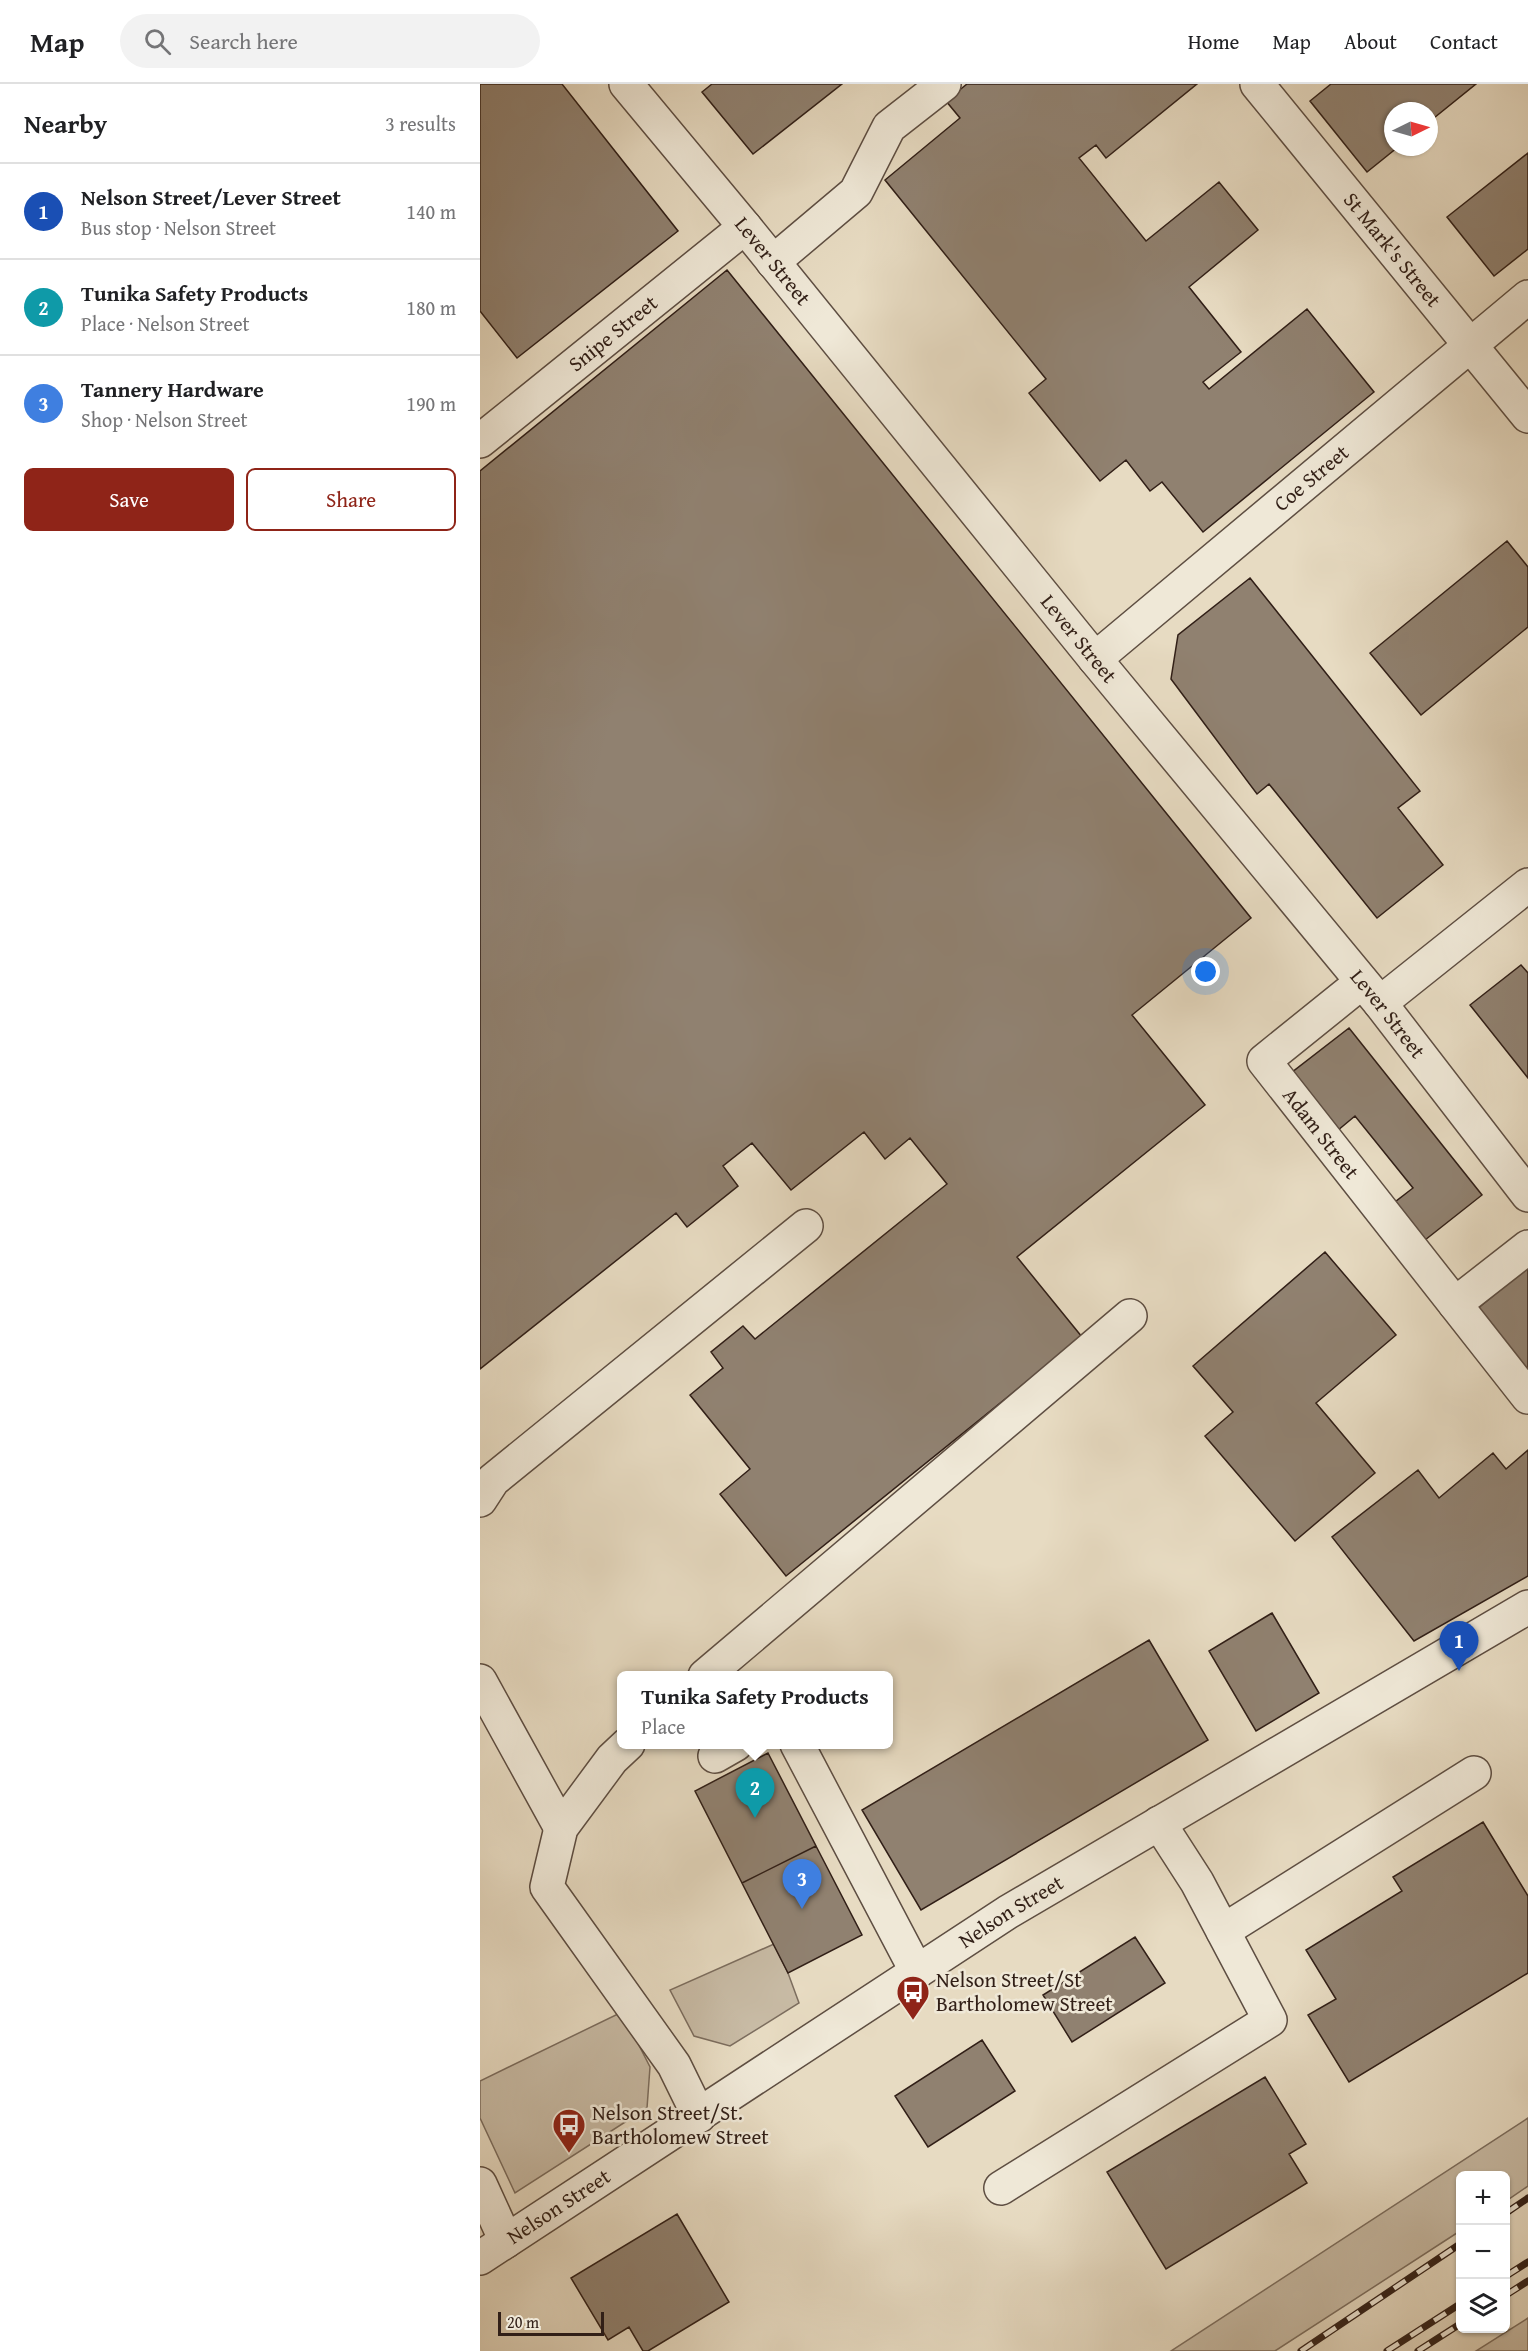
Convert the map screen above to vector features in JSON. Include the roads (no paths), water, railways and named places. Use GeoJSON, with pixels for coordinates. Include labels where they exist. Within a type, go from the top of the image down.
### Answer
{"type":"FeatureCollection","features":[{"type":"Feature","properties":{"kind":"street","name":"Lever Street"},"geometry":{"type":"LineString","coordinates":[[626,84],[1371,993],[1528,1195]]}},
{"type":"Feature","properties":{"kind":"street"},"geometry":{"type":"LineString","coordinates":[[773,262],[856,192],[890,127],[944,84]]}},
{"type":"Feature","properties":{"kind":"street","name":"St Mark's Street"},"geometry":{"type":"LineString","coordinates":[[1257,84],[1528,416]]}},
{"type":"Feature","properties":{"kind":"street","name":"Snipe Street"},"geometry":{"type":"LineString","coordinates":[[480,441],[745,227]]}},
{"type":"Feature","properties":{"kind":"street","name":"Coe Street"},"geometry":{"type":"LineString","coordinates":[[1095,659],[1528,297]]}},
{"type":"Feature","properties":{"kind":"street"},"geometry":{"type":"LineString","coordinates":[[1371,993],[1528,885]]}},
{"type":"Feature","properties":{"kind":"street","name":"Adam Street"},"geometry":{"type":"LineString","coordinates":[[1371,993],[1264,1061],[1528,1397]]}},
{"type":"Feature","properties":{"kind":"street"},"geometry":{"type":"LineString","coordinates":[[480,1500],[493,1480],[806,1226]]}},
{"type":"Feature","properties":{"kind":"street"},"geometry":{"type":"LineString","coordinates":[[1455,1304],[1528,1247]]}},
{"type":"Feature","properties":{"kind":"street"},"geometry":{"type":"LineString","coordinates":[[711,1671],[1130,1316]]}},
{"type":"Feature","properties":{"kind":"street","name":"Nelson Street"},"geometry":{"type":"LineString","coordinates":[[493,2250],[1008,1912],[1528,1607]]}},
{"type":"Feature","properties":{"kind":"street"},"geometry":{"type":"LineString","coordinates":[[480,1681],[561,1828]]}},
{"type":"Feature","properties":{"kind":"street"},"geometry":{"type":"LineString","coordinates":[[623,1749],[612,1759],[561,1828],[547,1887],[674,2065],[699,2116]]}},
{"type":"Feature","properties":{"kind":"street"},"geometry":{"type":"LineString","coordinates":[[800,1749],[916,1972]]}},
{"type":"Feature","properties":{"kind":"street"},"geometry":{"type":"LineString","coordinates":[[1223,1931],[1474,1773]]}},
{"type":"Feature","properties":{"kind":"street"},"geometry":{"type":"LineString","coordinates":[[1001,2188],[1270,2020],[1197,1882],[1159,1823]]}},
{"type":"Feature","properties":{"kind":"street"},"geometry":{"type":"LineString","coordinates":[[480,2184],[493,2250]]}},
{"type":"Feature","properties":{"kind":"railway"},"geometry":{"type":"LineString","coordinates":[[1510,2210],[1528,2198]]}},
{"type":"Feature","properties":{"kind":"railway"},"geometry":{"type":"LineString","coordinates":[[1301,2351],[1456,2247]]}},
{"type":"Feature","properties":{"kind":"railway"},"geometry":{"type":"LineString","coordinates":[[1510,2273],[1528,2262]]}},
{"type":"Feature","properties":{"kind":"railway"},"geometry":{"type":"LineString","coordinates":[[1510,2292],[1528,2281]]}},
{"type":"Feature","properties":{"kind":"railway"},"geometry":{"type":"LineString","coordinates":[[1387,2351],[1456,2307]]}},
{"type":"Feature","properties":{"kind":"railway"},"geometry":{"type":"LineString","coordinates":[[1418,2351],[1456,2327]]}},
{"type":"Feature","properties":{"kind":"place","name":"Nelson Street/Lever Street"},"geometry":{"type":"Point","coordinates":[1459,1671]}},
{"type":"Feature","properties":{"kind":"place","name":"Tunika Safety Products"},"geometry":{"type":"Point","coordinates":[755,1818]}},
{"type":"Feature","properties":{"kind":"place","name":"Tannery Hardware"},"geometry":{"type":"Point","coordinates":[802,1909]}},
{"type":"Feature","properties":{"kind":"place","name":"Nelson Street/St Bartholomew Street"},"geometry":{"type":"Point","coordinates":[913,2021]}},
{"type":"Feature","properties":{"kind":"place","name":"Nelson Street/St. Bartholomew Street"},"geometry":{"type":"Point","coordinates":[569,2154]}}]}
